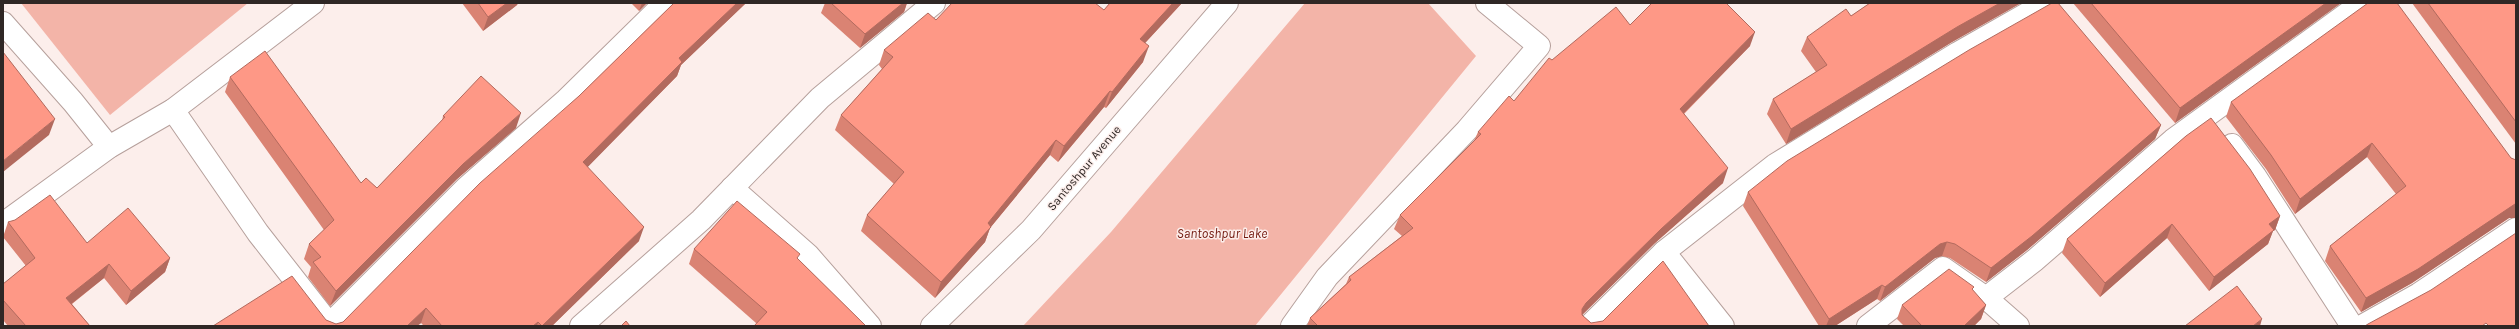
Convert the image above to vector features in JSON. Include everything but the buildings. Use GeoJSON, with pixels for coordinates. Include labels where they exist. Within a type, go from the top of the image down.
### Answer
{"type":"FeatureCollection","features":[{"type":"Feature","properties":{"kind":"street"},"geometry":{"type":"LineString","coordinates":[[3,224],[109,147],[174,110],[314,3]]}},
{"type":"Feature","properties":{"kind":"street"},"geometry":{"type":"LineString","coordinates":[[174,110],[258,233],[330,325],[466,188],[565,101],[665,3]]}},
{"type":"Feature","properties":{"kind":"street","name":"Santoshpur Avenue"},"geometry":{"type":"LineString","coordinates":[[932,326],[1032,230],[1227,3]]}},
{"type":"Feature","properties":{"kind":"street"},"geometry":{"type":"LineString","coordinates":[[1292,326],[1327,277],[1468,130],[1539,46],[1487,3]]}},
{"type":"Feature","properties":{"kind":"street"},"geometry":{"type":"LineString","coordinates":[[1589,326],[1664,252],[1775,165],[1958,53],[2055,5]]}},
{"type":"Feature","properties":{"kind":"street"},"geometry":{"type":"LineString","coordinates":[[581,326],[701,220],[820,98],[924,6]]}},
{"type":"Feature","properties":{"kind":"street"},"geometry":{"type":"LineString","coordinates":[[1986,298],[2035,260],[2173,140],[2347,7]]}},
{"type":"Feature","properties":{"kind":"street"},"geometry":{"type":"LineString","coordinates":[[3,23],[73,102],[109,147]]}},
{"type":"Feature","properties":{"kind":"street"},"geometry":{"type":"LineString","coordinates":[[2208,114],[2255,176],[2352,326]]}},
{"type":"Feature","properties":{"kind":"street"},"geometry":{"type":"LineString","coordinates":[[2158,122],[2173,140]]}},
{"type":"Feature","properties":{"kind":"street"},"geometry":{"type":"LineString","coordinates":[[732,188],[808,255],[870,326]]}},
{"type":"Feature","properties":{"kind":"street"},"geometry":{"type":"LineString","coordinates":[[2362,326],[2419,294],[2516,229]]}},
{"type":"Feature","properties":{"kind":"street"},"geometry":{"type":"LineString","coordinates":[[1664,252],[1723,326]]}},
{"type":"Feature","properties":{"kind":"street"},"geometry":{"type":"LineString","coordinates":[[1868,326],[1943,268],[1986,298],[2018,326]]}},
{"type":"Feature","properties":{"kind":"water"},"geometry":{"type":"Polygon","coordinates":[[[21,3],[248,3],[110,115],[21,3]]]}},
{"type":"Feature","properties":{"kind":"water","name":"Santoshpur Lake"},"geometry":{"type":"Polygon","coordinates":[[[1305,3],[1428,3],[1476,56],[1255,326],[1023,326],[1111,232],[1305,3]]]}}]}
